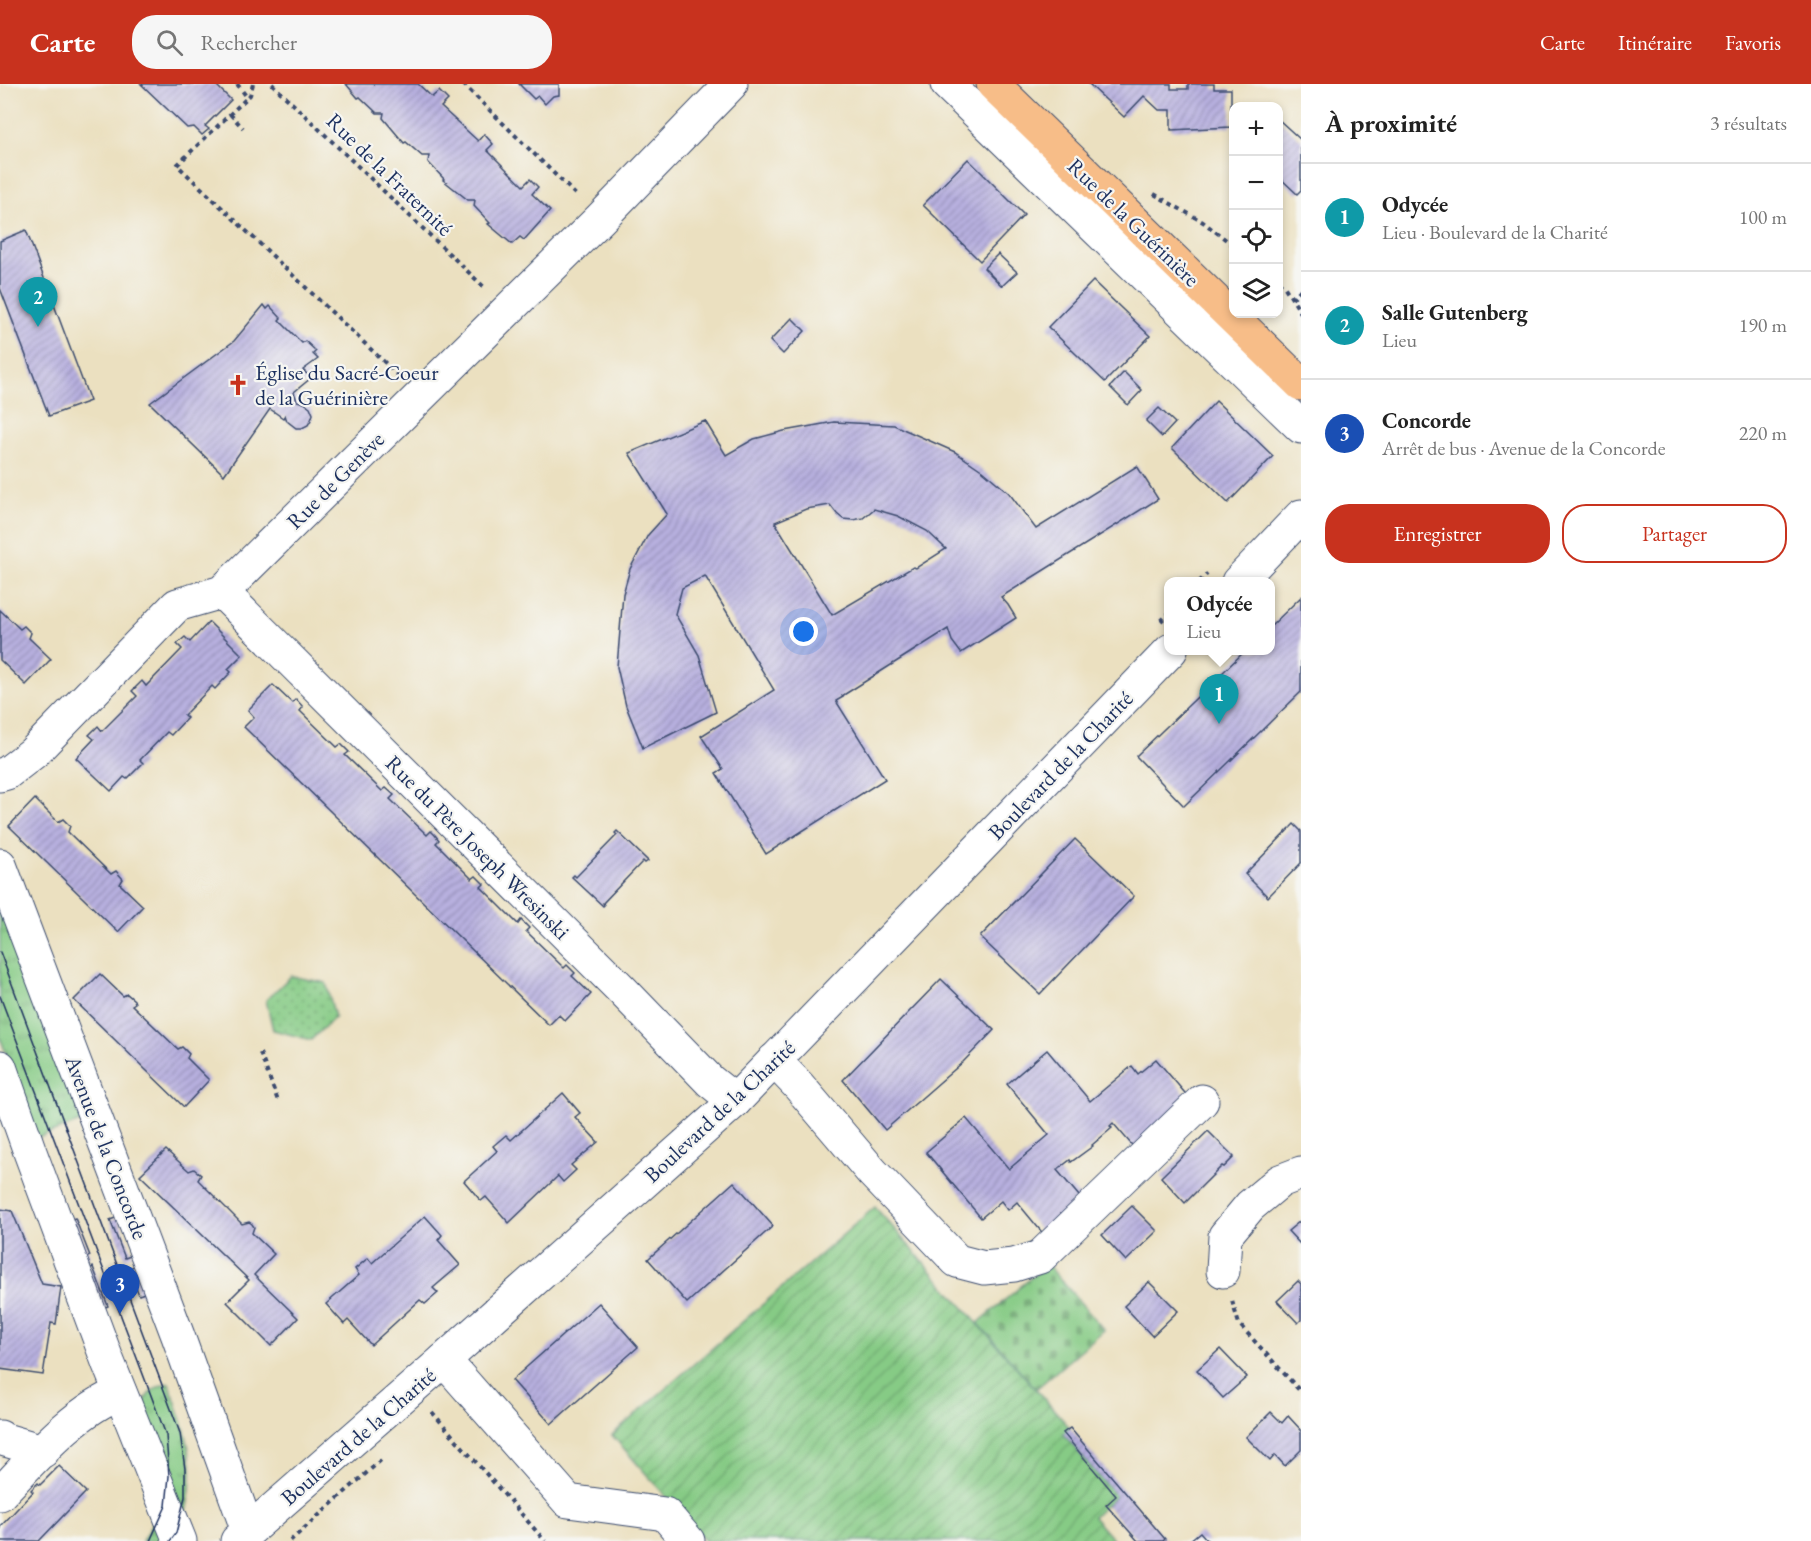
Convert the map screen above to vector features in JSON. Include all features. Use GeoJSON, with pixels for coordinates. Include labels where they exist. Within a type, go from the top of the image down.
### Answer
{"type":"FeatureCollection","features":[{"type":"Feature","properties":{"kind":"main road","name":"Rue de la Guérinière"},"geometry":{"type":"LineString","coordinates":[[993,84],[1297,372]]}},
{"type":"Feature","properties":{"kind":"street","name":"Rue de Genève"},"geometry":{"type":"LineString","coordinates":[[0,775],[33,753],[177,606],[222,592],[600,219],[731,84]]}},
{"type":"Feature","properties":{"kind":"street"},"geometry":{"type":"LineString","coordinates":[[947,84],[1301,427]]}},
{"type":"Feature","properties":{"kind":"street"},"geometry":{"type":"LineString","coordinates":[[1243,577],[1301,516]]}},
{"type":"Feature","properties":{"kind":"street","name":"Rue du Père Joseph Wresinski"},"geometry":{"type":"LineString","coordinates":[[222,592],[621,989],[710,1081],[735,1101]]}},
{"type":"Feature","properties":{"kind":"street","name":"Boulevard de la Charité"},"geometry":{"type":"LineString","coordinates":[[243,1536],[735,1101],[1167,655]]}},
{"type":"Feature","properties":{"kind":"street","name":"Avenue de la Concorde"},"geometry":{"type":"LineString","coordinates":[[0,865],[174,1325],[243,1536]]}},
{"type":"Feature","properties":{"kind":"street"},"geometry":{"type":"LineString","coordinates":[[774,1060],[872,1172],[957,1261],[984,1268],[1014,1265],[1040,1257],[1202,1101]]}},
{"type":"Feature","properties":{"kind":"street"},"geometry":{"type":"LineString","coordinates":[[0,1067],[120,1393],[180,1541]]}},
{"type":"Feature","properties":{"kind":"street"},"geometry":{"type":"LineString","coordinates":[[1223,1271],[1226,1236],[1250,1206],[1280,1181],[1301,1173]]}},
{"type":"Feature","properties":{"kind":"street"},"geometry":{"type":"LineString","coordinates":[[444,1360],[568,1501],[665,1514],[688,1541]]}},
{"type":"Feature","properties":{"kind":"street"},"geometry":{"type":"LineString","coordinates":[[0,1494],[42,1450],[73,1423],[104,1399],[120,1393]]}},
{"type":"Feature","properties":{"kind":"street"},"geometry":{"type":"LineString","coordinates":[[0,1437],[42,1450]]}},
{"type":"Feature","properties":{"kind":"path"},"geometry":{"type":"LineString","coordinates":[[237,84],[247,97]]}},
{"type":"Feature","properties":{"kind":"path"},"geometry":{"type":"LineString","coordinates":[[253,84],[250,94],[177,165],[400,378]]}},
{"type":"Feature","properties":{"kind":"path","name":"Rue de la Fraternité"},"geometry":{"type":"LineString","coordinates":[[272,84],[485,288]]}},
{"type":"Feature","properties":{"kind":"path"},"geometry":{"type":"LineString","coordinates":[[463,84],[580,199]]}},
{"type":"Feature","properties":{"kind":"path"},"geometry":{"type":"LineString","coordinates":[[230,114],[243,128]]}},
{"type":"Feature","properties":{"kind":"path","name":"Rue de la Guérinière"},"geometry":{"type":"LineString","coordinates":[[1147,190],[1203,222],[1229,243]]}},
{"type":"Feature","properties":{"kind":"path"},"geometry":{"type":"LineString","coordinates":[[1283,285],[1301,313]]}},
{"type":"Feature","properties":{"kind":"path"},"geometry":{"type":"LineString","coordinates":[[1292,299],[1301,289]]}},
{"type":"Feature","properties":{"kind":"path"},"geometry":{"type":"LineString","coordinates":[[260,1053],[278,1101]]}},
{"type":"Feature","properties":{"kind":"path"},"geometry":{"type":"LineString","coordinates":[[1223,1271],[1239,1324],[1301,1392]]}},
{"type":"Feature","properties":{"kind":"path"},"geometry":{"type":"LineString","coordinates":[[429,1409],[545,1541]]}},
{"type":"Feature","properties":{"kind":"path","name":"Boulevard de la Charité"},"geometry":{"type":"LineString","coordinates":[[290,1541],[318,1516]]}},
{"type":"Feature","properties":{"kind":"green space"},"geometry":{"type":"Polygon","coordinates":[[[0,893],[83,1121],[37,1138],[0,1037],[0,893]]]}},
{"type":"Feature","properties":{"kind":"green space"},"geometry":{"type":"Polygon","coordinates":[[[291,976],[326,983],[335,1017],[311,1040],[273,1030],[266,1000],[291,976]]]}},
{"type":"Feature","properties":{"kind":"green space"},"geometry":{"type":"Polygon","coordinates":[[[875,1207],[1070,1428],[1063,1434],[1116,1496],[1093,1517],[1114,1541],[705,1541],[612,1435],[875,1207]]]}},
{"type":"Feature","properties":{"kind":"green space"},"geometry":{"type":"Polygon","coordinates":[[[1047,1264],[1104,1330],[1036,1389],[978,1323],[1047,1264]]]}},
{"type":"Feature","properties":{"kind":"green space"},"geometry":{"type":"Polygon","coordinates":[[[169,1383],[182,1420],[190,1454],[190,1488],[181,1527],[142,1405],[152,1391],[169,1383]]]}},
{"type":"Feature","properties":{"kind":"green space"},"geometry":{"type":"Polygon","coordinates":[[[155,1514],[165,1541],[142,1541],[150,1527],[155,1514]]]}},
{"type":"Feature","properties":{"kind":"building"},"geometry":{"type":"Polygon","coordinates":[[[141,84],[215,84],[231,100],[205,126],[209,129],[202,135],[194,127],[187,128],[141,84]]]}},
{"type":"Feature","properties":{"kind":"building"},"geometry":{"type":"Polygon","coordinates":[[[346,84],[418,84],[432,97],[439,91],[448,100],[441,107],[478,141],[484,134],[493,144],[487,150],[523,186],[530,179],[538,187],[532,194],[550,211],[524,240],[520,237],[512,244],[488,224],[490,223],[474,206],[475,200],[468,200],[443,180],[428,162],[429,156],[422,156],[406,142],[404,143],[383,118],[384,113],[377,113],[360,97],[358,98],[346,84]]]}},
{"type":"Feature","properties":{"kind":"building"},"geometry":{"type":"Polygon","coordinates":[[[519,84],[559,84],[559,95],[553,96],[545,104],[538,96],[534,99],[519,84]]]}},
{"type":"Feature","properties":{"kind":"building"},"geometry":{"type":"Polygon","coordinates":[[[1089,84],[1171,84],[1171,89],[1188,89],[1188,84],[1214,84],[1214,89],[1231,89],[1229,127],[1171,130],[1171,110],[1159,110],[1144,96],[1124,117],[1089,84]]]}},
{"type":"Feature","properties":{"kind":"building"},"geometry":{"type":"Polygon","coordinates":[[[1283,124],[1301,140],[1301,190],[1297,194],[1283,181],[1283,124]]]}},
{"type":"Feature","properties":{"kind":"building"},"geometry":{"type":"Polygon","coordinates":[[[968,159],[1024,215],[980,261],[923,205],[968,159]]]}},
{"type":"Feature","properties":{"kind":"building"},"geometry":{"type":"Polygon","coordinates":[[[26,230],[90,401],[49,416],[0,288],[0,241],[26,230]]]}},
{"type":"Feature","properties":{"kind":"building"},"geometry":{"type":"Polygon","coordinates":[[[998,254],[1017,272],[1002,286],[984,268],[998,254]]]}},
{"type":"Feature","properties":{"kind":"building"},"geometry":{"type":"Polygon","coordinates":[[[1093,281],[1150,336],[1105,382],[1048,327],[1093,281]]]}},
{"type":"Feature","properties":{"kind":"building","name":"Église du Sacré-Coeur de la Guérinière"},"geometry":{"type":"Polygon","coordinates":[[[264,305],[267,309],[270,306],[281,318],[279,320],[302,343],[305,341],[316,351],[313,354],[318,359],[303,370],[311,378],[294,392],[297,401],[310,407],[313,414],[308,425],[296,428],[287,421],[285,415],[283,418],[270,409],[224,475],[150,403],[234,341],[264,305]]]}},
{"type":"Feature","properties":{"kind":"building"},"geometry":{"type":"Polygon","coordinates":[[[792,318],[805,331],[783,354],[770,341],[792,318]]]}},
{"type":"Feature","properties":{"kind":"building"},"geometry":{"type":"Polygon","coordinates":[[[1124,372],[1142,390],[1128,405],[1110,387],[1124,372]]]}},
{"type":"Feature","properties":{"kind":"building"},"geometry":{"type":"Polygon","coordinates":[[[1216,401],[1273,456],[1228,503],[1172,448],[1216,401]]]}},
{"type":"Feature","properties":{"kind":"building"},"geometry":{"type":"Polygon","coordinates":[[[1159,408],[1175,423],[1162,437],[1146,421],[1159,408]]]}},
{"type":"Feature","properties":{"kind":"building"},"geometry":{"type":"Polygon","coordinates":[[[705,421],[726,455],[754,439],[834,422],[894,425],[955,452],[983,471],[1009,493],[1036,529],[1137,466],[1158,499],[1001,597],[1016,618],[961,653],[952,641],[948,629],[836,701],[885,779],[766,854],[716,773],[723,769],[701,736],[774,690],[705,576],[682,588],[675,614],[699,655],[716,712],[643,748],[626,706],[617,667],[623,594],[630,569],[648,535],[667,514],[629,453],[705,421]],[[830,505],[806,509],[775,522],[832,615],[946,549],[927,531],[898,516],[874,509],[863,518],[853,520],[843,519],[830,505]]]}},
{"type":"Feature","properties":{"kind":"building"},"geometry":{"type":"Polygon","coordinates":[[[1301,597],[1301,692],[1184,806],[1136,756],[1241,655],[1275,655],[1275,622],[1301,597]]]}},
{"type":"Feature","properties":{"kind":"building"},"geometry":{"type":"Polygon","coordinates":[[[0,610],[20,629],[24,626],[31,633],[29,638],[51,659],[26,685],[0,660],[0,610]]]}},
{"type":"Feature","properties":{"kind":"building"},"geometry":{"type":"Polygon","coordinates":[[[209,622],[242,655],[228,669],[231,672],[215,689],[212,686],[184,715],[187,718],[171,735],[167,732],[140,760],[143,763],[127,779],[124,777],[111,791],[76,758],[94,739],[89,735],[98,726],[102,731],[137,696],[132,691],[142,681],[146,686],[182,649],[177,644],[185,637],[190,642],[209,622]]]}},
{"type":"Feature","properties":{"kind":"building"},"geometry":{"type":"Polygon","coordinates":[[[273,685],[292,703],[296,699],[303,707],[300,711],[337,747],[341,744],[349,752],[345,755],[382,791],[386,788],[394,795],[390,799],[427,835],[431,831],[439,840],[436,843],[472,879],[476,876],[484,884],[481,887],[518,924],[521,920],[529,928],[526,931],[564,968],[567,965],[575,973],[572,976],[591,994],[565,1021],[559,1015],[549,1025],[244,727],[254,717],[248,710],[273,685]]]}},
{"type":"Feature","properties":{"kind":"building"},"geometry":{"type":"Polygon","coordinates":[[[35,799],[58,822],[63,819],[70,826],[68,832],[111,874],[116,871],[123,879],[120,884],[143,906],[118,932],[9,826],[35,799]]]}},
{"type":"Feature","properties":{"kind":"building"},"geometry":{"type":"Polygon","coordinates":[[[1294,824],[1301,831],[1301,863],[1268,897],[1245,874],[1294,824]]]}},
{"type":"Feature","properties":{"kind":"building"},"geometry":{"type":"Polygon","coordinates":[[[617,831],[648,861],[645,863],[643,861],[603,903],[603,906],[572,877],[574,875],[576,877],[617,835],[615,833],[617,831]]]}},
{"type":"Feature","properties":{"kind":"building"},"geometry":{"type":"Polygon","coordinates":[[[1075,839],[1134,896],[1040,994],[980,937],[1075,839]]]}},
{"type":"Feature","properties":{"kind":"building"},"geometry":{"type":"Polygon","coordinates":[[[100,974],[123,996],[127,994],[134,1000],[135,1003],[132,1005],[178,1049],[182,1047],[189,1054],[187,1058],[209,1080],[184,1107],[74,1000],[100,974]]]}},
{"type":"Feature","properties":{"kind":"building"},"geometry":{"type":"Polygon","coordinates":[[[941,979],[994,1030],[963,1062],[885,1130],[843,1080],[941,979]]]}},
{"type":"Feature","properties":{"kind":"building"},"geometry":{"type":"Polygon","coordinates":[[[1047,1050],[1090,1101],[1132,1066],[1138,1074],[1156,1059],[1190,1099],[1137,1151],[1113,1123],[1110,1126],[1112,1128],[1093,1146],[1057,1170],[1085,1203],[1045,1236],[1017,1202],[1008,1210],[1001,1201],[981,1218],[926,1152],[966,1118],[1009,1169],[1049,1135],[1007,1084],[1047,1050]]]}},
{"type":"Feature","properties":{"kind":"building"},"geometry":{"type":"Polygon","coordinates":[[[563,1093],[580,1113],[575,1117],[598,1142],[571,1165],[576,1170],[563,1182],[558,1176],[509,1223],[486,1197],[481,1201],[464,1181],[497,1151],[493,1146],[506,1135],[511,1140],[563,1093]]]}},
{"type":"Feature","properties":{"kind":"building"},"geometry":{"type":"Polygon","coordinates":[[[1208,1131],[1234,1157],[1185,1203],[1161,1177],[1208,1131]]]}},
{"type":"Feature","properties":{"kind":"building"},"geometry":{"type":"Polygon","coordinates":[[[166,1150],[189,1171],[194,1169],[201,1175],[198,1180],[242,1224],[249,1222],[252,1224],[254,1227],[252,1233],[274,1254],[254,1275],[298,1318],[271,1346],[227,1302],[249,1280],[140,1175],[166,1150]]]}},
{"type":"Feature","properties":{"kind":"building"},"geometry":{"type":"Polygon","coordinates":[[[734,1182],[773,1226],[687,1303],[648,1259],[734,1182]]]}},
{"type":"Feature","properties":{"kind":"building"},"geometry":{"type":"Polygon","coordinates":[[[1132,1206],[1157,1231],[1126,1261],[1102,1235],[1132,1206]]]}},
{"type":"Feature","properties":{"kind":"building"},"geometry":{"type":"Polygon","coordinates":[[[0,1209],[12,1211],[42,1284],[61,1287],[56,1324],[51,1323],[43,1375],[0,1369],[0,1209]]]}},
{"type":"Feature","properties":{"kind":"building"},"geometry":{"type":"Polygon","coordinates":[[[425,1216],[442,1235],[438,1240],[460,1265],[433,1288],[438,1293],[425,1304],[420,1300],[371,1345],[348,1320],[344,1324],[326,1304],[359,1275],[355,1269],[368,1258],[372,1263],[425,1216]]]}},
{"type":"Feature","properties":{"kind":"building"},"geometry":{"type":"Polygon","coordinates":[[[118,1217],[133,1255],[125,1258],[110,1220],[118,1217]]]}},
{"type":"Feature","properties":{"kind":"building"},"geometry":{"type":"Polygon","coordinates":[[[75,1218],[90,1256],[82,1260],[67,1221],[75,1218]]]}},
{"type":"Feature","properties":{"kind":"building"},"geometry":{"type":"Polygon","coordinates":[[[1301,1222],[1301,1245],[1288,1231],[1301,1222]]]}},
{"type":"Feature","properties":{"kind":"building"},"geometry":{"type":"Polygon","coordinates":[[[137,1265],[147,1292],[139,1295],[129,1268],[137,1265]]]}},
{"type":"Feature","properties":{"kind":"building"},"geometry":{"type":"Polygon","coordinates":[[[93,1267],[108,1306],[100,1309],[85,1271],[93,1267]]]}},
{"type":"Feature","properties":{"kind":"building"},"geometry":{"type":"Polygon","coordinates":[[[1298,1281],[1301,1284],[1301,1320],[1298,1323],[1277,1301],[1298,1281]]]}},
{"type":"Feature","properties":{"kind":"building"},"geometry":{"type":"Polygon","coordinates":[[[1149,1282],[1178,1311],[1152,1336],[1124,1306],[1149,1282]]]}},
{"type":"Feature","properties":{"kind":"building"},"geometry":{"type":"Polygon","coordinates":[[[599,1303],[638,1347],[551,1424],[512,1380],[599,1303]]]}},
{"type":"Feature","properties":{"kind":"building"},"geometry":{"type":"Polygon","coordinates":[[[1220,1349],[1247,1377],[1223,1398],[1197,1370],[1220,1349]]]}},
{"type":"Feature","properties":{"kind":"building"},"geometry":{"type":"Polygon","coordinates":[[[1271,1412],[1282,1423],[1288,1416],[1301,1430],[1301,1450],[1285,1466],[1275,1455],[1270,1461],[1246,1437],[1271,1412]]]}},
{"type":"Feature","properties":{"kind":"building"},"geometry":{"type":"Polygon","coordinates":[[[1070,1428],[1165,1539],[1163,1541],[1138,1541],[1106,1505],[1116,1496],[1063,1433],[1070,1428]]]}},
{"type":"Feature","properties":{"kind":"building"},"geometry":{"type":"Polygon","coordinates":[[[59,1466],[86,1492],[39,1541],[0,1541],[0,1527],[33,1492],[31,1490],[38,1483],[40,1485],[59,1466]]]}},
{"type":"Feature","properties":{"kind":"building"},"geometry":{"type":"Polygon","coordinates":[[[1200,1532],[1208,1541],[1189,1541],[1200,1532]]]}},
{"type":"Feature","properties":{"kind":"tram line"},"geometry":{"type":"LineString","coordinates":[[0,952],[180,1433],[185,1469],[185,1497],[176,1533],[170,1541]]}},
{"type":"Feature","properties":{"kind":"tram line"},"geometry":{"type":"LineString","coordinates":[[0,996],[166,1435],[169,1476],[166,1506],[150,1541]]}},
{"type":"Feature","properties":{"kind":"place","name":"Salle Gutenberg"},"geometry":{"type":"Point","coordinates":[38,327]}},
{"type":"Feature","properties":{"kind":"place","name":"Église du Sacré-Coeur de la Guérinière"},"geometry":{"type":"Point","coordinates":[238,385]}},
{"type":"Feature","properties":{"kind":"place","name":"Odycée"},"geometry":{"type":"Point","coordinates":[1219,724]}},
{"type":"Feature","properties":{"kind":"place","name":"Concorde"},"geometry":{"type":"Point","coordinates":[120,1314]}}]}
